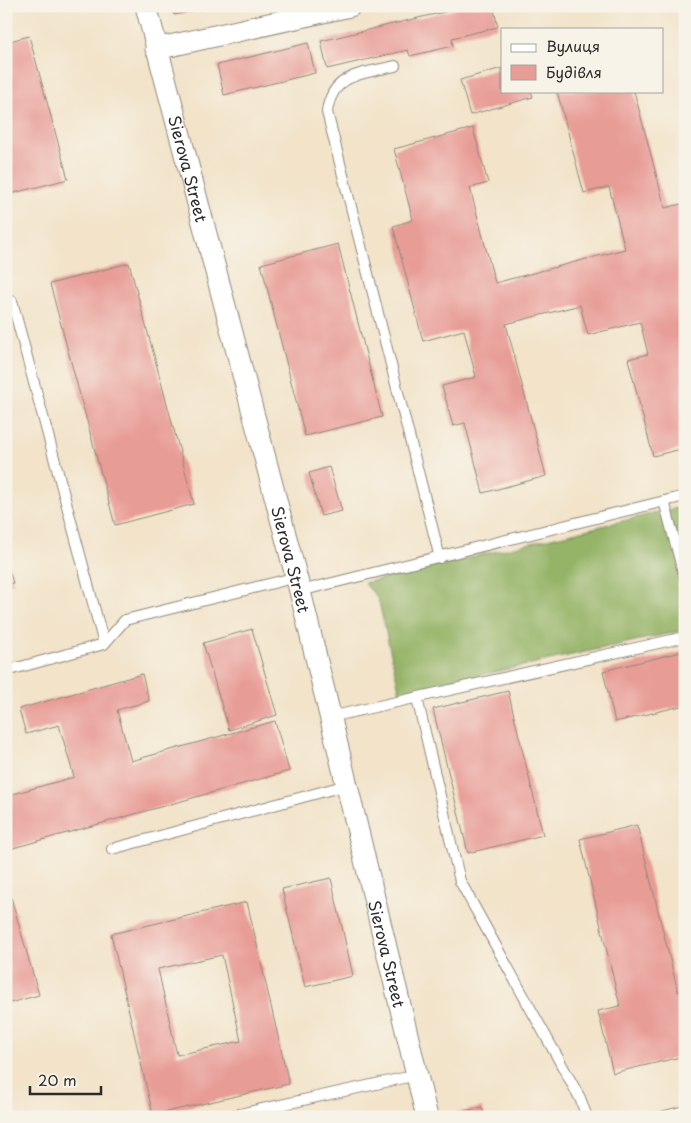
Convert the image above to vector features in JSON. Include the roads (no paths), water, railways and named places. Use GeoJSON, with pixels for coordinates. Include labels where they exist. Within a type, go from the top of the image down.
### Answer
{"type":"FeatureCollection","features":[{"type":"Feature","properties":{"kind":"street","name":"Sierova Street"},"geometry":{"type":"LineString","coordinates":[[146,6],[299,584],[427,1117]]}},
{"type":"Feature","properties":{"kind":"street"},"geometry":{"type":"LineString","coordinates":[[156,48],[350,6]]}},
{"type":"Feature","properties":{"kind":"lane"},"geometry":{"type":"LineString","coordinates":[[395,66],[346,78],[335,87],[328,99],[327,112],[440,558]]}},
{"type":"Feature","properties":{"kind":"lane"},"geometry":{"type":"LineString","coordinates":[[12,301],[104,644]]}},
{"type":"Feature","properties":{"kind":"lane"},"geometry":{"type":"LineString","coordinates":[[6,671],[104,644],[125,620],[299,584],[440,558],[685,496]]}},
{"type":"Feature","properties":{"kind":"lane"},"geometry":{"type":"LineString","coordinates":[[664,501],[685,579]]}},
{"type":"Feature","properties":{"kind":"lane"},"geometry":{"type":"LineString","coordinates":[[330,717],[685,637]]}},
{"type":"Feature","properties":{"kind":"lane"},"geometry":{"type":"LineString","coordinates":[[417,698],[460,881],[580,1098],[587,1117]]}},
{"type":"Feature","properties":{"kind":"lane"},"geometry":{"type":"LineString","coordinates":[[112,849],[347,786]]}},
{"type":"Feature","properties":{"kind":"lane"},"geometry":{"type":"LineString","coordinates":[[226,1117],[417,1076]]}},
{"type":"Feature","properties":{"kind":"lane"},"geometry":{"type":"LineString","coordinates":[[661,1117],[680,1114]]}}]}
